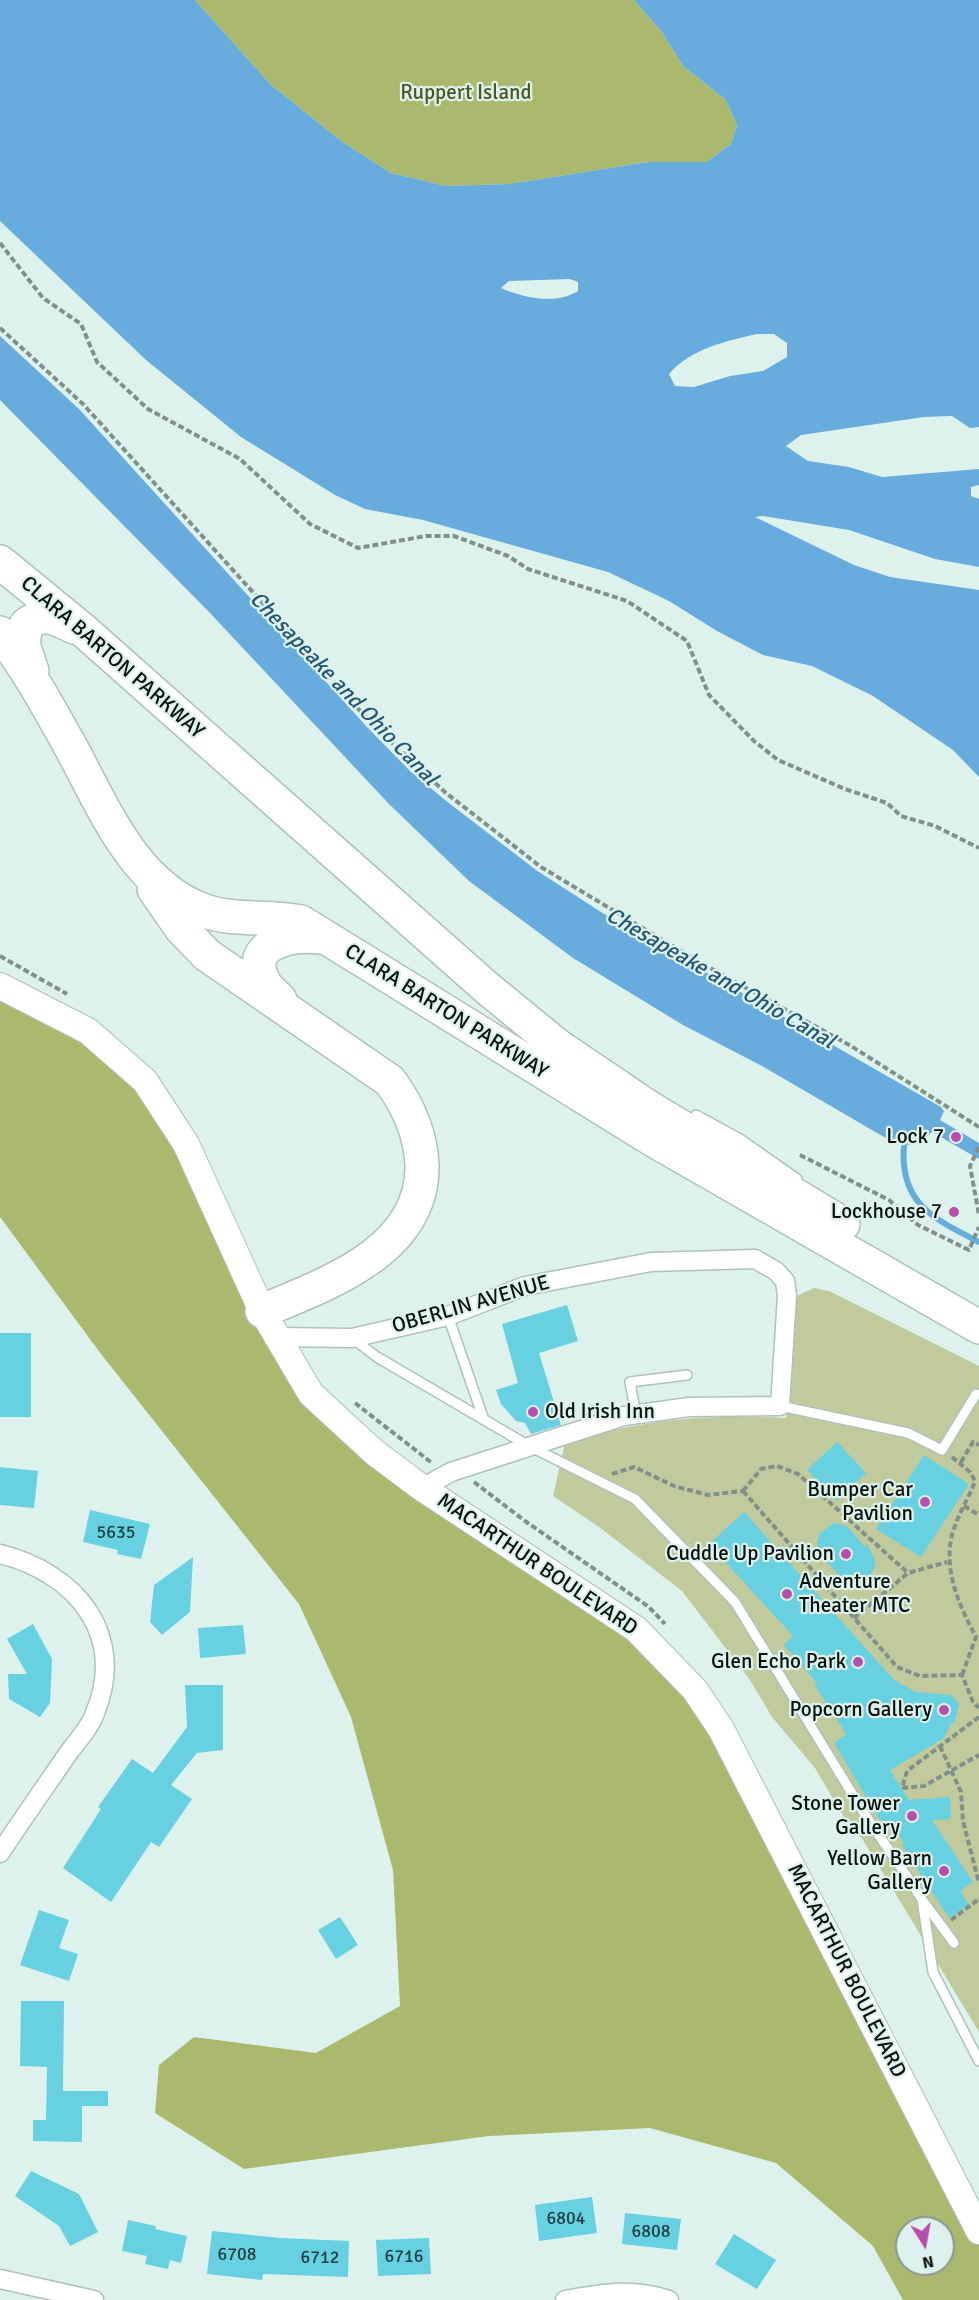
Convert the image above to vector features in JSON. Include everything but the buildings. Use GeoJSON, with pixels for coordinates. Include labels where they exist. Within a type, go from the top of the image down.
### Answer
{"type":"FeatureCollection","features":[{"type":"Feature","properties":{"kind":"highway","name":"CLARA BARTON PARKWAY"},"geometry":{"type":"LineString","coordinates":[[0,562],[84,631],[487,988],[558,1046],[648,1107],[979,1303]]}},
{"type":"Feature","properties":{"kind":"highway"},"geometry":{"type":"LineString","coordinates":[[39,692],[23,644],[26,625],[35,617],[52,616],[84,631]]}},
{"type":"Feature","properties":{"kind":"highway","name":"CLARA BARTON PARKWAY"},"geometry":{"type":"LineString","coordinates":[[0,633],[39,692],[105,811],[139,864],[164,889],[201,909],[225,917],[285,919],[301,922],[655,1141],[979,1327]]}},
{"type":"Feature","properties":{"kind":"highway"},"geometry":{"type":"LineString","coordinates":[[139,864],[170,913],[194,942],[222,967],[292,1012],[390,1081],[402,1097],[417,1132],[422,1151],[419,1193],[411,1213],[396,1236],[378,1253],[317,1288],[270,1324]]}},
{"type":"Feature","properties":{"kind":"highway"},"geometry":{"type":"LineString","coordinates":[[292,1012],[264,984],[260,972],[263,955],[269,945],[279,939],[308,935],[326,938]]}},
{"type":"Feature","properties":{"kind":"highway"},"geometry":{"type":"LineString","coordinates":[[558,1046],[645,1094],[696,1115]]}},
{"type":"Feature","properties":{"kind":"highway"},"geometry":{"type":"LineString","coordinates":[[808,1188],[850,1227]]}},
{"type":"Feature","properties":{"kind":"main road","name":"MACARTHUR BOULEVARD"},"geometry":{"type":"LineString","coordinates":[[0,986],[88,1031],[145,1081],[186,1144],[234,1255],[270,1324],[311,1394],[374,1452],[422,1488],[636,1629],[695,1690],[721,1729],[979,2231]]}},
{"type":"Feature","properties":{"kind":"street","name":"OBERLIN AVENUE"},"geometry":{"type":"LineString","coordinates":[[270,1324],[352,1338],[448,1316],[525,1286],[651,1262],[755,1259],[776,1271],[785,1281],[787,1296],[780,1406]]}},
{"type":"Feature","properties":{"kind":"street"},"geometry":{"type":"LineString","coordinates":[[422,1488],[451,1472],[528,1446],[636,1415],[689,1407],[780,1406]]}},
{"type":"Feature","properties":{"kind":"street"},"geometry":{"type":"LineString","coordinates":[[0,1554],[23,1560],[51,1574],[80,1597],[91,1614],[106,1654],[106,1675],[95,1714],[0,1853]]}},
{"type":"Feature","properties":{"kind":"street"},"geometry":{"type":"LineString","coordinates":[[0,2279],[94,2300]]}},
{"type":"Feature","properties":{"kind":"street"},"geometry":{"type":"LineString","coordinates":[[565,2300],[612,2291],[647,2293],[669,2300]]}},
{"type":"Feature","properties":{"kind":"lane"},"geometry":{"type":"LineString","coordinates":[[696,1115],[769,1158],[808,1188]]}},
{"type":"Feature","properties":{"kind":"lane"},"geometry":{"type":"LineString","coordinates":[[448,1316],[484,1420]]}},
{"type":"Feature","properties":{"kind":"lane"},"geometry":{"type":"LineString","coordinates":[[352,1338],[377,1357],[528,1446],[635,1499],[735,1602],[864,1813],[954,1942]]}},
{"type":"Feature","properties":{"kind":"lane"},"geometry":{"type":"LineString","coordinates":[[636,1415],[630,1382],[687,1376]]}},
{"type":"Feature","properties":{"kind":"lane"},"geometry":{"type":"LineString","coordinates":[[780,1406],[908,1433],[942,1450],[976,1394]]}},
{"type":"Feature","properties":{"kind":"lane"},"geometry":{"type":"LineString","coordinates":[[922,1899],[933,1972],[979,2061]]}},
{"type":"Feature","properties":{"kind":"path"},"geometry":{"type":"LineString","coordinates":[[0,243],[43,298],[81,324],[97,362],[148,409],[240,459],[309,524],[358,548],[426,536],[454,537],[508,556],[528,569],[627,601],[687,640],[709,696],[740,729],[778,760],[845,789],[887,803],[901,816],[935,826],[979,848]]}},
{"type":"Feature","properties":{"kind":"path"},"geometry":{"type":"LineString","coordinates":[[0,328],[83,404],[371,723],[447,793],[541,867],[576,889],[701,963],[851,1046],[979,1126]]}},
{"type":"Feature","properties":{"kind":"path"},"geometry":{"type":"LineString","coordinates":[[974,1123],[979,1118]]}},
{"type":"Feature","properties":{"kind":"path"},"geometry":{"type":"LineString","coordinates":[[979,1147],[970,1166],[979,1215]]}},
{"type":"Feature","properties":{"kind":"path"},"geometry":{"type":"LineString","coordinates":[[800,1155],[890,1200],[918,1225],[969,1250],[979,1227]]}},
{"type":"Feature","properties":{"kind":"path"},"geometry":{"type":"LineString","coordinates":[[351,1399],[436,1467]]}},
{"type":"Feature","properties":{"kind":"path"},"geometry":{"type":"LineString","coordinates":[[961,1462],[973,1442],[979,1445]]}},
{"type":"Feature","properties":{"kind":"path"},"geometry":{"type":"LineString","coordinates":[[942,1450],[961,1462],[975,1481],[953,1532],[947,1562],[966,1619],[977,1637],[962,1675],[973,1702],[979,1708]]}},
{"type":"Feature","properties":{"kind":"path"},"geometry":{"type":"LineString","coordinates":[[594,1479],[634,1467],[674,1486],[708,1495],[743,1491],[761,1469],[777,1466],[798,1474],[908,1573]]}},
{"type":"Feature","properties":{"kind":"path"},"geometry":{"type":"LineString","coordinates":[[743,1491],[897,1667],[920,1676],[962,1675]]}},
{"type":"Feature","properties":{"kind":"path"},"geometry":{"type":"LineString","coordinates":[[964,1506],[979,1515]]}},
{"type":"Feature","properties":{"kind":"path"},"geometry":{"type":"LineString","coordinates":[[854,1618],[908,1573],[947,1562]]}},
{"type":"Feature","properties":{"kind":"path"},"geometry":{"type":"LineString","coordinates":[[979,1717],[907,1771],[902,1788],[924,1786],[979,1755]]}},
{"type":"Feature","properties":{"kind":"path"},"geometry":{"type":"LineString","coordinates":[[940,1746],[953,1770],[961,1792],[963,1821],[979,1883]]}},
{"type":"Feature","properties":{"kind":"path"},"geometry":{"type":"LineString","coordinates":[[942,1927],[979,1899]]}},
{"type":"Feature","properties":{"kind":"green space","name":"Ruppert Island"},"geometry":{"type":"Polygon","coordinates":[[[195,0],[634,0],[661,31],[684,67],[725,99],[737,125],[731,144],[706,162],[648,162],[509,184],[446,186],[391,173],[341,141],[270,84],[195,0]]]}},
{"type":"Feature","properties":{"kind":"green space"},"geometry":{"type":"Polygon","coordinates":[[[0,986],[145,1081],[311,1394],[636,1629],[695,1690],[979,2231],[979,2300],[903,2300],[873,2246],[776,2163],[650,2128],[489,2136],[244,2169],[155,2113],[159,2065],[194,2037],[316,2053],[400,2006],[393,1870],[351,1717],[299,1604],[101,1354],[0,1217],[0,986]]]}},
{"type":"Feature","properties":{"kind":"green space","name":"Glen Echo Park"},"geometry":{"type":"Polygon","coordinates":[[[814,1288],[829,1291],[979,1366],[979,2032],[863,1840],[848,1824],[815,1768],[772,1717],[750,1680],[682,1591],[599,1527],[553,1496],[565,1443],[619,1429],[674,1420],[730,1417],[786,1418],[797,1296],[814,1288]]]}},
{"type":"Feature","properties":{"kind":"water"},"geometry":{"type":"Polygon","coordinates":[[[0,0],[195,0],[270,84],[341,141],[391,173],[446,186],[509,184],[648,162],[706,162],[731,144],[737,125],[725,99],[684,67],[661,31],[634,0],[979,0],[979,427],[970,428],[952,416],[924,417],[801,435],[786,446],[808,461],[849,467],[882,477],[979,469],[979,485],[971,487],[971,496],[979,499],[979,567],[935,559],[849,530],[763,516],[755,517],[854,565],[890,577],[979,590],[979,777],[953,750],[873,696],[812,666],[763,655],[717,631],[669,601],[608,572],[423,520],[365,509],[335,495],[241,437],[146,360],[0,221],[0,0]],[[570,279],[509,281],[501,288],[530,297],[560,298],[578,291],[578,282],[570,279]],[[757,334],[709,347],[687,358],[669,374],[675,386],[694,387],[730,376],[763,371],[787,357],[787,343],[774,334],[757,334]]]}},
{"type":"Feature","properties":{"kind":"water"},"geometry":{"type":"Polygon","coordinates":[[[0,336],[79,409],[367,727],[410,771],[536,870],[601,912],[941,1107],[944,1111],[940,1120],[979,1143],[979,1159],[932,1132],[909,1145],[884,1137],[762,1066],[683,1025],[573,958],[469,881],[389,804],[210,613],[0,400],[0,336]]]}},
{"type":"Feature","properties":{"kind":"waterway"},"geometry":{"type":"LineString","coordinates":[[904,1146],[907,1182],[923,1207],[934,1217],[979,1242]]}},
{"type":"Feature","properties":{"kind":"place","name":"Lock 7"},"geometry":{"type":"Point","coordinates":[956,1137]}},
{"type":"Feature","properties":{"kind":"place","name":"Lockhouse 7"},"geometry":{"type":"Point","coordinates":[954,1212]}},
{"type":"Feature","properties":{"kind":"place","name":"Old Irish Inn"},"geometry":{"type":"Point","coordinates":[533,1412]}},
{"type":"Feature","properties":{"kind":"place","name":"Bumper Car Pavilion"},"geometry":{"type":"Point","coordinates":[925,1502]}},
{"type":"Feature","properties":{"kind":"place","name":"Cuddle Up Pavilion"},"geometry":{"type":"Point","coordinates":[846,1554]}},
{"type":"Feature","properties":{"kind":"place","name":"Adventure Theater MTC"},"geometry":{"type":"Point","coordinates":[787,1594]}},
{"type":"Feature","properties":{"kind":"place","name":"Glen Echo Park"},"geometry":{"type":"Point","coordinates":[858,1662]}},
{"type":"Feature","properties":{"kind":"place","name":"Popcorn Gallery"},"geometry":{"type":"Point","coordinates":[944,1710]}},
{"type":"Feature","properties":{"kind":"place","name":"Stone Tower Gallery"},"geometry":{"type":"Point","coordinates":[912,1816]}},
{"type":"Feature","properties":{"kind":"place","name":"Yellow Barn Gallery"},"geometry":{"type":"Point","coordinates":[944,1871]}},
{"type":"Feature","properties":{"kind":"water label","name":"Chesapeake and Ohio Canal"},"geometry":{"type":"Point","coordinates":[343,689]}},
{"type":"Feature","properties":{"kind":"water label","name":"Chesapeake and Ohio Canal"},"geometry":{"type":"Point","coordinates":[720,979]}}]}
